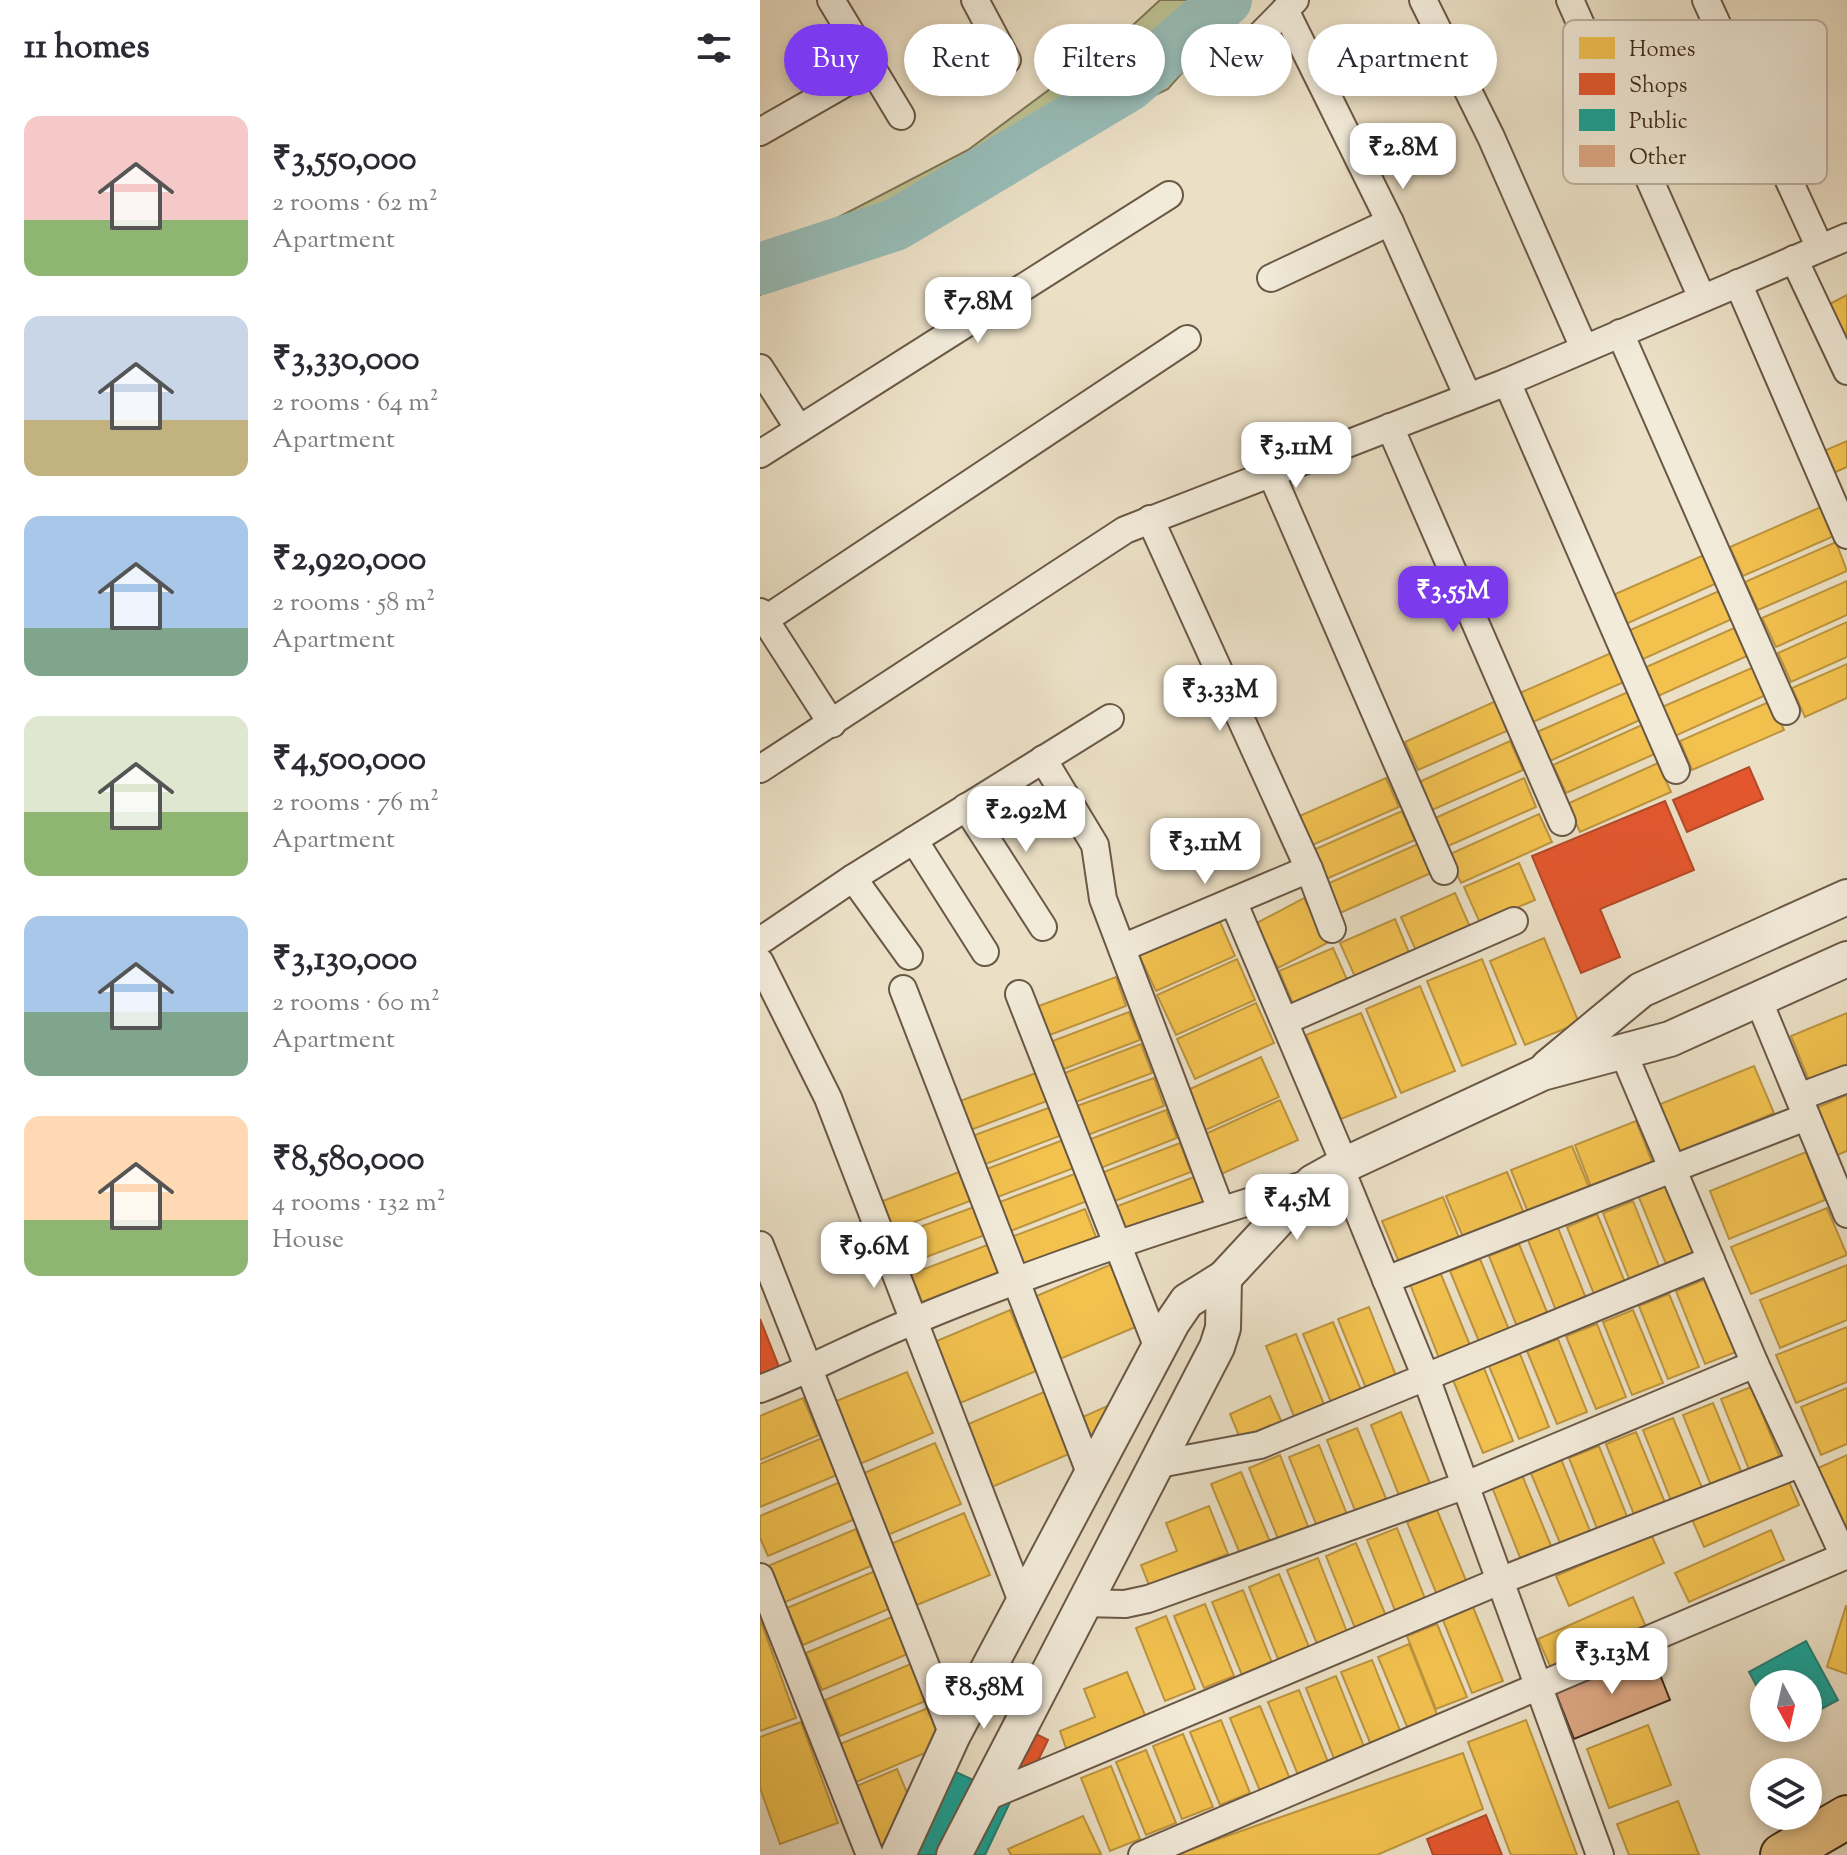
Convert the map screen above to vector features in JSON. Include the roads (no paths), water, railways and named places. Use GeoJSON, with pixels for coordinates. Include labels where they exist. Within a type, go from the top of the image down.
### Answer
{"type":"FeatureCollection","features":[{"type":"Feature","properties":{"kind":"main road"},"geometry":{"type":"LineString","coordinates":[[1789,1853],[1847,1817]]}},
{"type":"Feature","properties":{"kind":"street"},"geometry":{"type":"LineString","coordinates":[[831,0],[845,24]]}},
{"type":"Feature","properties":{"kind":"street"},"geometry":{"type":"LineString","coordinates":[[975,0],[988,24]]}},
{"type":"Feature","properties":{"kind":"street"},"geometry":{"type":"LineString","coordinates":[[1423,0],[1491,137],[1584,348]]}},
{"type":"Feature","properties":{"kind":"street"},"geometry":{"type":"LineString","coordinates":[[1570,0],[1579,20]]}},
{"type":"Feature","properties":{"kind":"street"},"geometry":{"type":"LineString","coordinates":[[1706,0],[1715,20]]}},
{"type":"Feature","properties":{"kind":"street"},"geometry":{"type":"LineString","coordinates":[[1271,24],[1290,5],[1468,397]]}},
{"type":"Feature","properties":{"kind":"street"},"geometry":{"type":"LineString","coordinates":[[760,132],[823,96]]}},
{"type":"Feature","properties":{"kind":"street"},"geometry":{"type":"LineString","coordinates":[[888,96],[901,116]]}},
{"type":"Feature","properties":{"kind":"street"},"geometry":{"type":"LineString","coordinates":[[1652,184],[1702,298]]}},
{"type":"Feature","properties":{"kind":"street"},"geometry":{"type":"LineString","coordinates":[[1791,184],[1820,248]]}},
{"type":"Feature","properties":{"kind":"street"},"geometry":{"type":"LineString","coordinates":[[760,454],[1169,195]]}},
{"type":"Feature","properties":{"kind":"street"},"geometry":{"type":"LineString","coordinates":[[1271,278],[1390,222]]}},
{"type":"Feature","properties":{"kind":"street"},"geometry":{"type":"LineString","coordinates":[[760,769],[1101,543],[1150,519],[1507,382],[1847,237]]}},
{"type":"Feature","properties":{"kind":"street"},"geometry":{"type":"LineString","coordinates":[[1794,259],[1847,371]]}},
{"type":"Feature","properties":{"kind":"street"},"geometry":{"type":"LineString","coordinates":[[1738,283],[1847,535]]}},
{"type":"Feature","properties":{"kind":"street"},"geometry":{"type":"LineString","coordinates":[[1620,333],[1786,711]]}},
{"type":"Feature","properties":{"kind":"street"},"geometry":{"type":"LineString","coordinates":[[832,724],[762,619],[1187,339]]}},
{"type":"Feature","properties":{"kind":"street"},"geometry":{"type":"LineString","coordinates":[[760,368],[799,429]]}},
{"type":"Feature","properties":{"kind":"street"},"geometry":{"type":"LineString","coordinates":[[1507,382],[1676,770]]}},
{"type":"Feature","properties":{"kind":"street"},"geometry":{"type":"LineString","coordinates":[[1390,427],[1562,822]]}},
{"type":"Feature","properties":{"kind":"street"},"geometry":{"type":"LineString","coordinates":[[1271,473],[1444,871]]}},
{"type":"Feature","properties":{"kind":"street"},"geometry":{"type":"LineString","coordinates":[[1150,519],[1309,869],[1332,929]]}},
{"type":"Feature","properties":{"kind":"street"},"geometry":{"type":"LineString","coordinates":[[760,941],[853,878],[1110,718]]}},
{"type":"Feature","properties":{"kind":"street"},"geometry":{"type":"LineString","coordinates":[[1043,759],[1095,845],[1103,899],[1221,1210]]}},
{"type":"Feature","properties":{"kind":"street"},"geometry":{"type":"LineString","coordinates":[[966,807],[1043,927]]}},
{"type":"Feature","properties":{"kind":"street"},"geometry":{"type":"LineString","coordinates":[[914,840],[985,952]]}},
{"type":"Feature","properties":{"kind":"street"},"geometry":{"type":"LineString","coordinates":[[1122,948],[1309,869]]}},
{"type":"Feature","properties":{"kind":"street"},"geometry":{"type":"LineString","coordinates":[[853,878],[909,956]]}},
{"type":"Feature","properties":{"kind":"street"},"geometry":{"type":"LineString","coordinates":[[1542,1073],[1641,990],[1847,897]]}},
{"type":"Feature","properties":{"kind":"street"},"geometry":{"type":"LineString","coordinates":[[1233,901],[1285,1021],[1333,1172],[1386,1280],[1425,1375],[1600,1855]]}},
{"type":"Feature","properties":{"kind":"street"},"geometry":{"type":"LineString","coordinates":[[1285,1021],[1514,921]]}},
{"type":"Feature","properties":{"kind":"street"},"geometry":{"type":"LineString","coordinates":[[760,1389],[810,1370],[912,1321],[1016,1280],[1333,1172],[1542,1073],[1670,1039],[1847,959]]}},
{"type":"Feature","properties":{"kind":"street"},"geometry":{"type":"LineString","coordinates":[[760,962],[828,1098],[1023,1604]]}},
{"type":"Feature","properties":{"kind":"street"},"geometry":{"type":"LineString","coordinates":[[903,989],[1091,1475]]}},
{"type":"Feature","properties":{"kind":"street"},"geometry":{"type":"LineString","coordinates":[[1019,994],[1158,1348]]}},
{"type":"Feature","properties":{"kind":"street"},"geometry":{"type":"LineString","coordinates":[[1758,999],[1802,1107],[1841,1183],[1847,1214]]}},
{"type":"Feature","properties":{"kind":"street"},"geometry":{"type":"LineString","coordinates":[[1142,1855],[1846,1556],[1799,1464],[1623,1052]]}},
{"type":"Feature","properties":{"kind":"street"},"geometry":{"type":"LineString","coordinates":[[1386,1280],[1674,1171],[1802,1107],[1847,1079]]}},
{"type":"Feature","properties":{"kind":"street"},"geometry":{"type":"LineString","coordinates":[[898,1855],[950,1741],[1158,1348],[1187,1301],[1224,1278],[1333,1172]]}},
{"type":"Feature","properties":{"kind":"street"},"geometry":{"type":"LineString","coordinates":[[760,1245],[950,1741],[997,1768]]}},
{"type":"Feature","properties":{"kind":"street"},"geometry":{"type":"LineString","coordinates":[[1159,1464],[1260,1445],[1711,1260]]}},
{"type":"Feature","properties":{"kind":"street"},"geometry":{"type":"LineString","coordinates":[[954,1855],[1082,1603],[1159,1464],[1220,1337],[1224,1278]]}},
{"type":"Feature","properties":{"kind":"street"},"geometry":{"type":"LineString","coordinates":[[1082,1603],[1136,1603],[1466,1485],[1755,1364]]}},
{"type":"Feature","properties":{"kind":"street"},"geometry":{"type":"LineString","coordinates":[[982,1799],[1502,1580],[1799,1464]]}},
{"type":"Feature","properties":{"kind":"street"},"geometry":{"type":"LineString","coordinates":[[760,1577],[870,1855]]}},
{"type":"Feature","properties":{"kind":"waterway"},"geometry":{"type":"LineString","coordinates":[[760,269],[895,225],[1128,86],[1226,0]]}}]}
